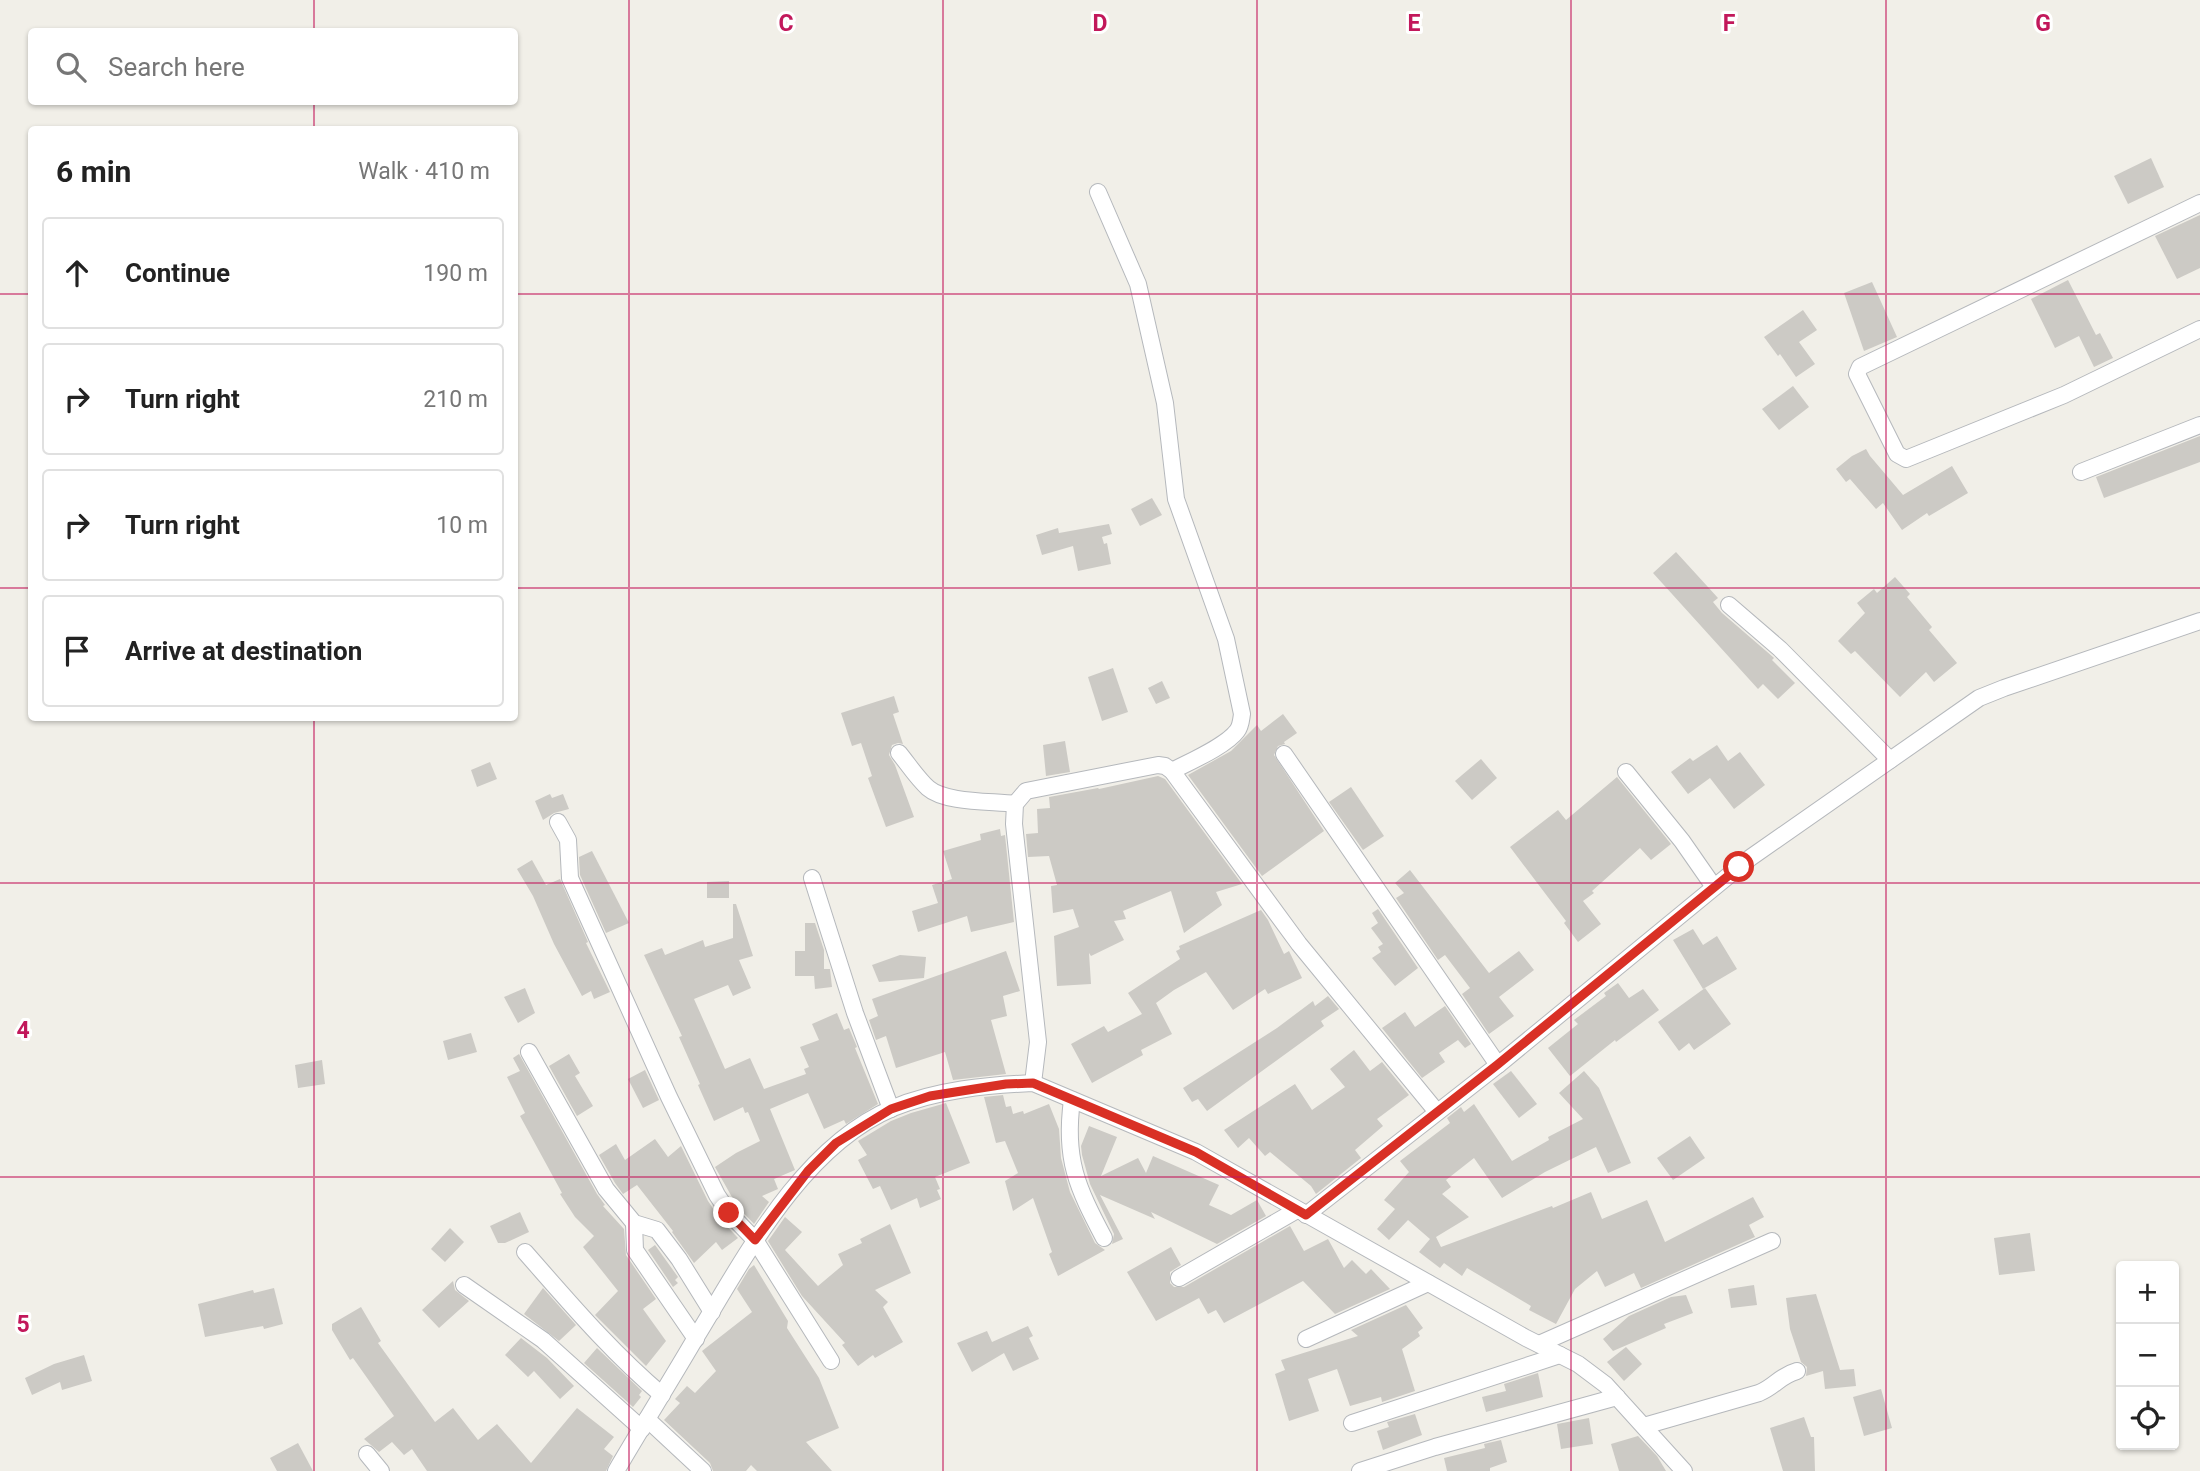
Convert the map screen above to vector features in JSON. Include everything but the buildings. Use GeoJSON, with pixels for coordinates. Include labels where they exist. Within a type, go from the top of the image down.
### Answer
{"type":"FeatureCollection","features":[{"type":"Feature","properties":{"kind":"street"},"geometry":{"type":"LineString","coordinates":[[1098,192],[1138,284],[1165,403],[1176,499],[1226,639],[1242,714],[1240,725],[1233,735],[1172,771]]}},
{"type":"Feature","properties":{"kind":"street"},"geometry":{"type":"LineString","coordinates":[[2200,203],[1860,367],[1857,374],[1896,454],[1906,459],[2064,395],[2200,329]]}},
{"type":"Feature","properties":{"kind":"street"},"geometry":{"type":"LineString","coordinates":[[2081,472],[2200,425]]}},
{"type":"Feature","properties":{"kind":"street"},"geometry":{"type":"LineString","coordinates":[[1729,605],[1780,649],[1890,760]]}},
{"type":"Feature","properties":{"kind":"street"},"geometry":{"type":"LineString","coordinates":[[1179,1278],[1302,1212],[1497,1065],[1750,858],[1979,698],[2200,621]]}},
{"type":"Feature","properties":{"kind":"street"},"geometry":{"type":"LineString","coordinates":[[899,753],[928,788],[940,795],[952,799],[1015,804]]}},
{"type":"Feature","properties":{"kind":"street"},"geometry":{"type":"LineString","coordinates":[[1284,754],[1497,1065]]}},
{"type":"Feature","properties":{"kind":"street"},"geometry":{"type":"LineString","coordinates":[[1033,1083],[1038,1042],[1014,824],[1015,804],[1026,791],[1158,765],[1172,771],[1299,944],[1437,1112]]}},
{"type":"Feature","properties":{"kind":"street"},"geometry":{"type":"LineString","coordinates":[[1626,772],[1682,841],[1714,887]]}},
{"type":"Feature","properties":{"kind":"street"},"geometry":{"type":"LineString","coordinates":[[558,822],[568,840],[570,878],[669,1097],[717,1195],[729,1213],[755,1240],[831,1361]]}},
{"type":"Feature","properties":{"kind":"street"},"geometry":{"type":"LineString","coordinates":[[812,878],[855,1013],[891,1109]]}},
{"type":"Feature","properties":{"kind":"street"},"geometry":{"type":"LineString","coordinates":[[529,1052],[606,1189],[634,1223],[657,1230],[679,1259],[712,1312]]}},
{"type":"Feature","properties":{"kind":"street"},"geometry":{"type":"LineString","coordinates":[[616,1471],[755,1240],[808,1171],[836,1143],[891,1109],[930,1096],[1006,1084],[1033,1083],[1196,1152],[1578,1364],[1606,1385],[1684,1471]]}},
{"type":"Feature","properties":{"kind":"street"},"geometry":{"type":"LineString","coordinates":[[1072,1100],[1068,1128],[1073,1169],[1085,1203],[1104,1238]]}},
{"type":"Feature","properties":{"kind":"street"},"geometry":{"type":"LineString","coordinates":[[634,1223],[635,1250],[696,1339]]}},
{"type":"Feature","properties":{"kind":"street"},"geometry":{"type":"LineString","coordinates":[[1539,1344],[1772,1241]]}},
{"type":"Feature","properties":{"kind":"street"},"geometry":{"type":"LineString","coordinates":[[526,1252],[571,1306],[628,1366],[662,1395]]}},
{"type":"Feature","properties":{"kind":"street"},"geometry":{"type":"LineString","coordinates":[[1306,1339],[1428,1283]]}},
{"type":"Feature","properties":{"kind":"street"},"geometry":{"type":"LineString","coordinates":[[464,1285],[543,1340],[703,1471]]}},
{"type":"Feature","properties":{"kind":"street"},"geometry":{"type":"LineString","coordinates":[[1352,1423],[1560,1355]]}},
{"type":"Feature","properties":{"kind":"street"},"geometry":{"type":"LineString","coordinates":[[1644,1426],[1759,1393],[1771,1388],[1784,1375],[1797,1371]]}},
{"type":"Feature","properties":{"kind":"street"},"geometry":{"type":"LineString","coordinates":[[1360,1471],[1435,1447],[1617,1397]]}},
{"type":"Feature","properties":{"kind":"street"},"geometry":{"type":"LineString","coordinates":[[367,1454],[381,1471]]}},
{"type":"Feature","properties":{"kind":"route"},"geometry":{"type":"LineString","coordinates":[[729,1213],[755,1240],[808,1171],[836,1143],[891,1109],[930,1096],[1006,1084],[1033,1083],[1196,1152],[1306,1215],[1497,1065],[1739,867]]}}]}
